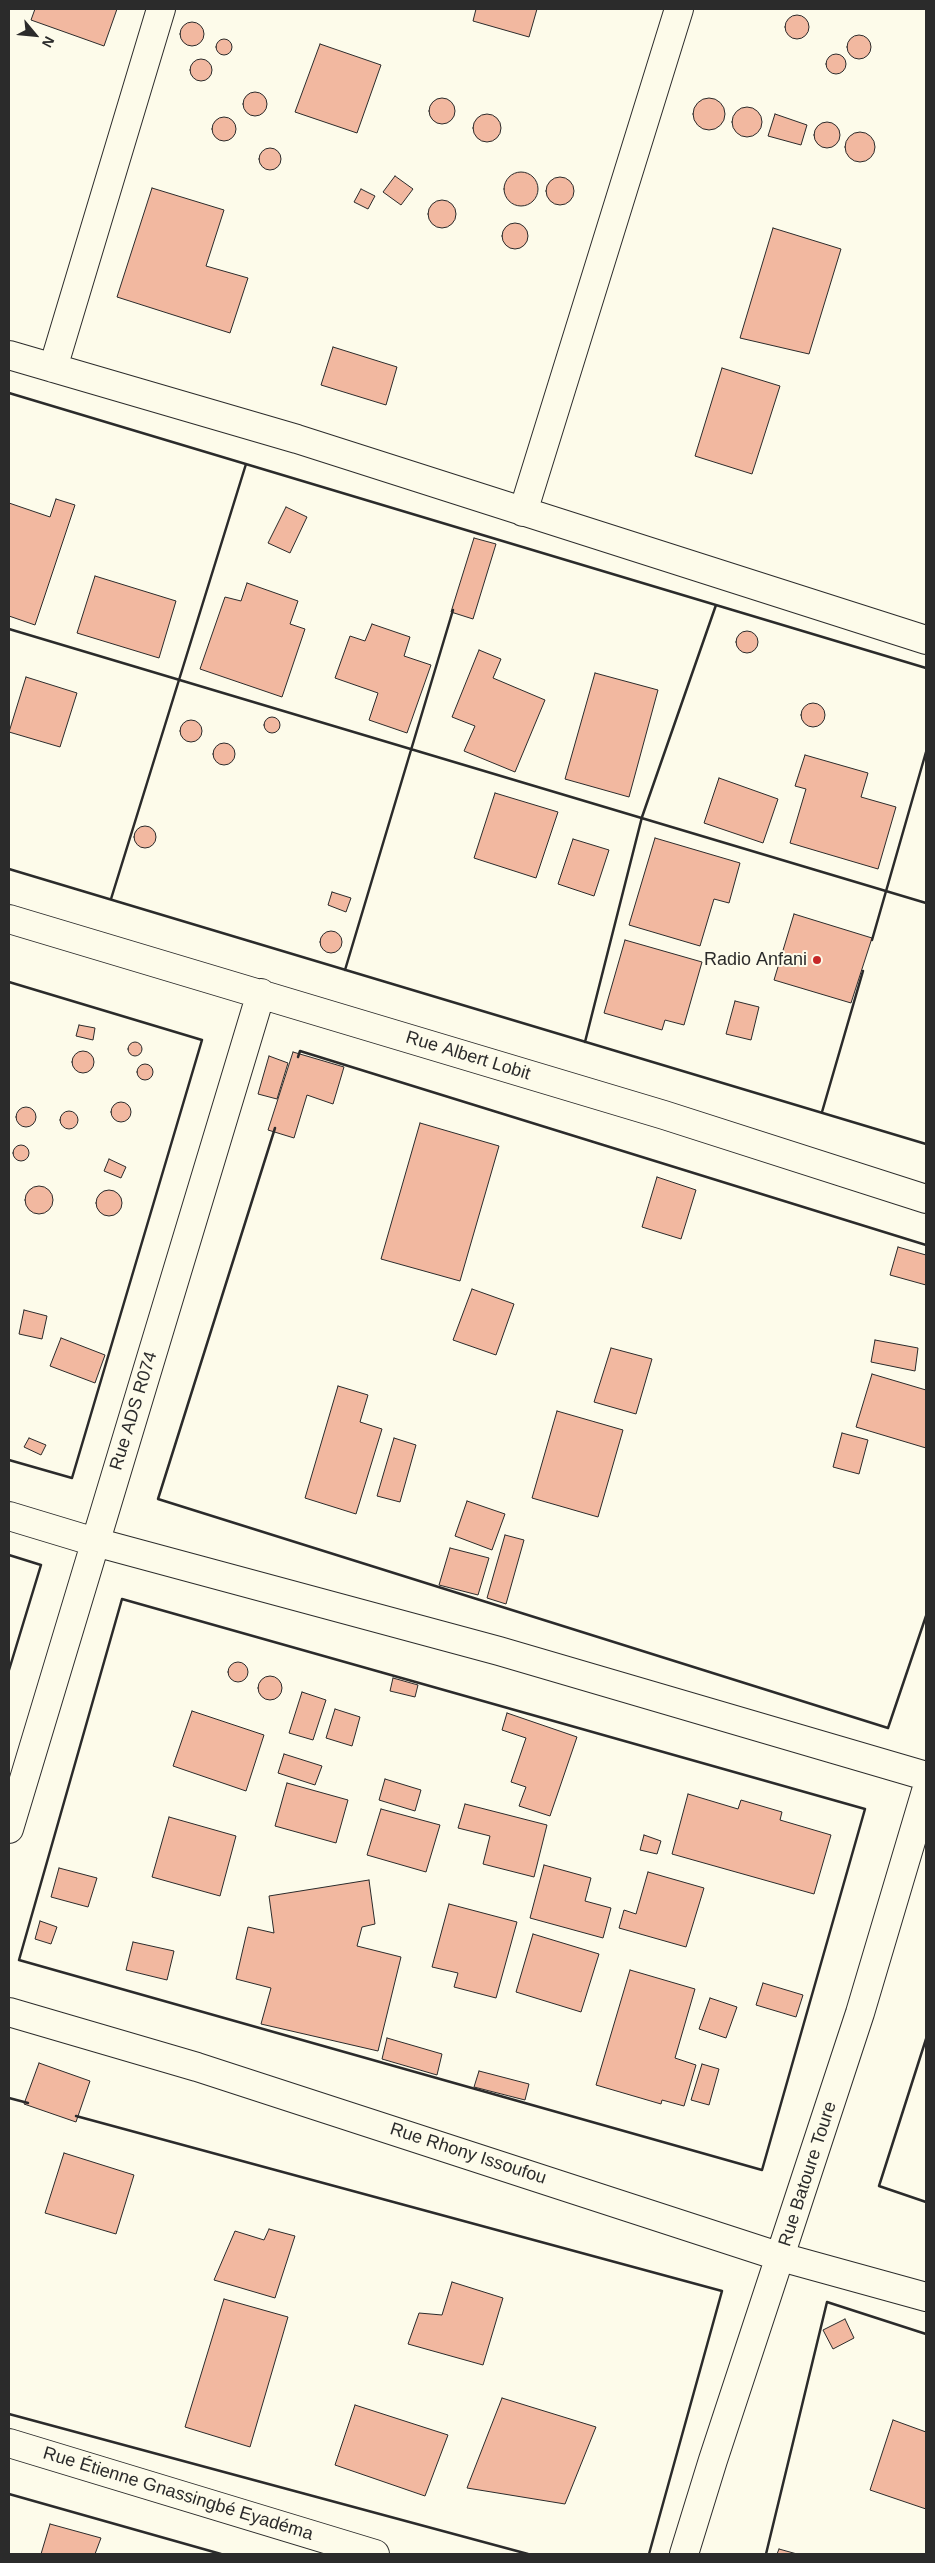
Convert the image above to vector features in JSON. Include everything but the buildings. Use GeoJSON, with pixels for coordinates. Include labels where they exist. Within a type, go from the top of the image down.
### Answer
{"type":"FeatureCollection","features":[{"type":"Feature","properties":{"kind":"street"},"geometry":{"type":"LineString","coordinates":[[53,368],[161,9]]}},
{"type":"Feature","properties":{"kind":"street"},"geometry":{"type":"LineString","coordinates":[[523,512],[679,9]]}},
{"type":"Feature","properties":{"kind":"street"},"geometry":{"type":"LineString","coordinates":[[9,355],[297,439],[926,640]]}},
{"type":"Feature","properties":{"kind":"street","name":"Rue Albert Lobit"},"geometry":{"type":"LineString","coordinates":[[9,919],[664,1115],[926,1199]]}},
{"type":"Feature","properties":{"kind":"street","name":"Rue ADS R074"},"geometry":{"type":"LineString","coordinates":[[9,1829],[261,993]]}},
{"type":"Feature","properties":{"kind":"street"},"geometry":{"type":"LineString","coordinates":[[9,1516],[95,1542],[499,1651],[926,1776]]}},
{"type":"Feature","properties":{"kind":"street","name":"Rue Batoure Toure"},"geometry":{"type":"LineString","coordinates":[[684,2554],[713,2460],[860,2013],[926,1791]]}},
{"type":"Feature","properties":{"kind":"street","name":"Rue Rhony Issoufou"},"geometry":{"type":"LineString","coordinates":[[9,2012],[197,2067],[781,2257],[926,2297]]}},
{"type":"Feature","properties":{"kind":"street","name":"Rue Étienne Gnassingbé Eyadéma"},"geometry":{"type":"LineString","coordinates":[[9,2443],[375,2554]]}},
{"type":"Feature","properties":{"kind":"wall"},"geometry":{"type":"LineString","coordinates":[[9,393],[926,668]]}},
{"type":"Feature","properties":{"kind":"wall"},"geometry":{"type":"LineString","coordinates":[[111,899],[246,464]]}},
{"type":"Feature","properties":{"kind":"wall"},"geometry":{"type":"LineString","coordinates":[[585,1042],[642,817],[716,605]]}},
{"type":"Feature","properties":{"kind":"wall"},"geometry":{"type":"LineString","coordinates":[[345,970],[453,610]]}},
{"type":"Feature","properties":{"kind":"wall"},"geometry":{"type":"LineString","coordinates":[[9,629],[926,903]]}},
{"type":"Feature","properties":{"kind":"wall"},"geometry":{"type":"LineString","coordinates":[[872,940],[926,752]]}},
{"type":"Feature","properties":{"kind":"wall"},"geometry":{"type":"LineString","coordinates":[[9,869],[926,1144]]}},
{"type":"Feature","properties":{"kind":"wall"},"geometry":{"type":"LineString","coordinates":[[822,1112],[863,971]]}},
{"type":"Feature","properties":{"kind":"wall"},"geometry":{"type":"LineString","coordinates":[[9,982],[202,1040],[72,1478],[9,1460]]}},
{"type":"Feature","properties":{"kind":"wall"},"geometry":{"type":"LineString","coordinates":[[298,1057],[300,1051],[926,1245]]}},
{"type":"Feature","properties":{"kind":"wall"},"geometry":{"type":"LineString","coordinates":[[275,1128],[158,1499],[888,1728],[926,1616]]}},
{"type":"Feature","properties":{"kind":"wall"},"geometry":{"type":"LineString","coordinates":[[9,1555],[41,1565],[9,1670]]}},
{"type":"Feature","properties":{"kind":"wall"},"geometry":{"type":"LineString","coordinates":[[122,1599],[865,1809],[762,2170],[19,1960],[122,1599]]}},
{"type":"Feature","properties":{"kind":"wall"},"geometry":{"type":"LineString","coordinates":[[926,2039],[879,2186],[926,2202]]}},
{"type":"Feature","properties":{"kind":"wall"},"geometry":{"type":"LineString","coordinates":[[9,2098],[28,2103]]}},
{"type":"Feature","properties":{"kind":"wall"},"geometry":{"type":"LineString","coordinates":[[76,2116],[722,2291],[649,2554]]}},
{"type":"Feature","properties":{"kind":"wall"},"geometry":{"type":"LineString","coordinates":[[766,2554],[827,2302],[926,2334]]}},
{"type":"Feature","properties":{"kind":"wall"},"geometry":{"type":"LineString","coordinates":[[9,2414],[528,2554]]}},
{"type":"Feature","properties":{"kind":"wall"},"geometry":{"type":"LineString","coordinates":[[9,2494],[221,2554]]}},
{"type":"Feature","properties":{"kind":"place","name":"Radio Anfani"},"geometry":{"type":"Point","coordinates":[817,960]}}]}
